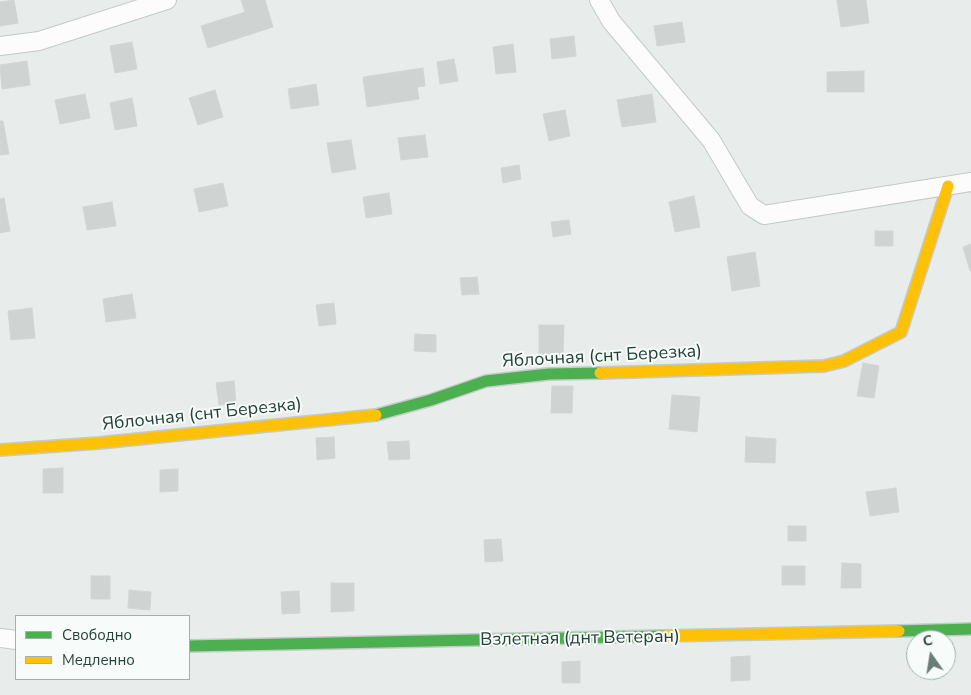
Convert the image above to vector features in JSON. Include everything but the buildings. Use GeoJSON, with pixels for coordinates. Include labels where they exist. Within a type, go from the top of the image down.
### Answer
{"type":"FeatureCollection","features":[{"type":"Feature","properties":{"kind":"street"},"geometry":{"type":"LineString","coordinates":[[0,46],[38,40],[167,0]]}},
{"type":"Feature","properties":{"kind":"street"},"geometry":{"type":"LineString","coordinates":[[599,0],[611,21],[711,140],[750,206],[764,215],[971,182]]}},
{"type":"Feature","properties":{"kind":"street","name":"Яблочная (снт Березка)"},"geometry":{"type":"LineString","coordinates":[[0,450],[99,443],[379,415],[486,381],[549,374],[824,366],[844,361],[901,332],[948,186]]}},
{"type":"Feature","properties":{"kind":"street","name":"Взлетная (днт Ветеран)"},"geometry":{"type":"LineString","coordinates":[[190,646],[971,629]]}},
{"type":"Feature","properties":{"kind":"street"},"geometry":{"type":"LineString","coordinates":[[0,638],[15,640]]}},
{"type":"Feature","properties":{"kind":"traffic: fast"},"geometry":{"type":"LineString","coordinates":[[376,415],[431,400],[486,381],[549,374],[600,373]]}},
{"type":"Feature","properties":{"kind":"traffic: fast"},"geometry":{"type":"LineString","coordinates":[[899,631],[971,629]]}},
{"type":"Feature","properties":{"kind":"traffic: fast"},"geometry":{"type":"LineString","coordinates":[[190,646],[664,636]]}},
{"type":"Feature","properties":{"kind":"traffic: slow"},"geometry":{"type":"LineString","coordinates":[[600,373],[824,366],[844,361],[901,332],[948,186]]}},
{"type":"Feature","properties":{"kind":"traffic: slow"},"geometry":{"type":"LineString","coordinates":[[0,450],[99,443],[376,415]]}},
{"type":"Feature","properties":{"kind":"traffic: slow"},"geometry":{"type":"LineString","coordinates":[[664,636],[899,631]]}}]}
